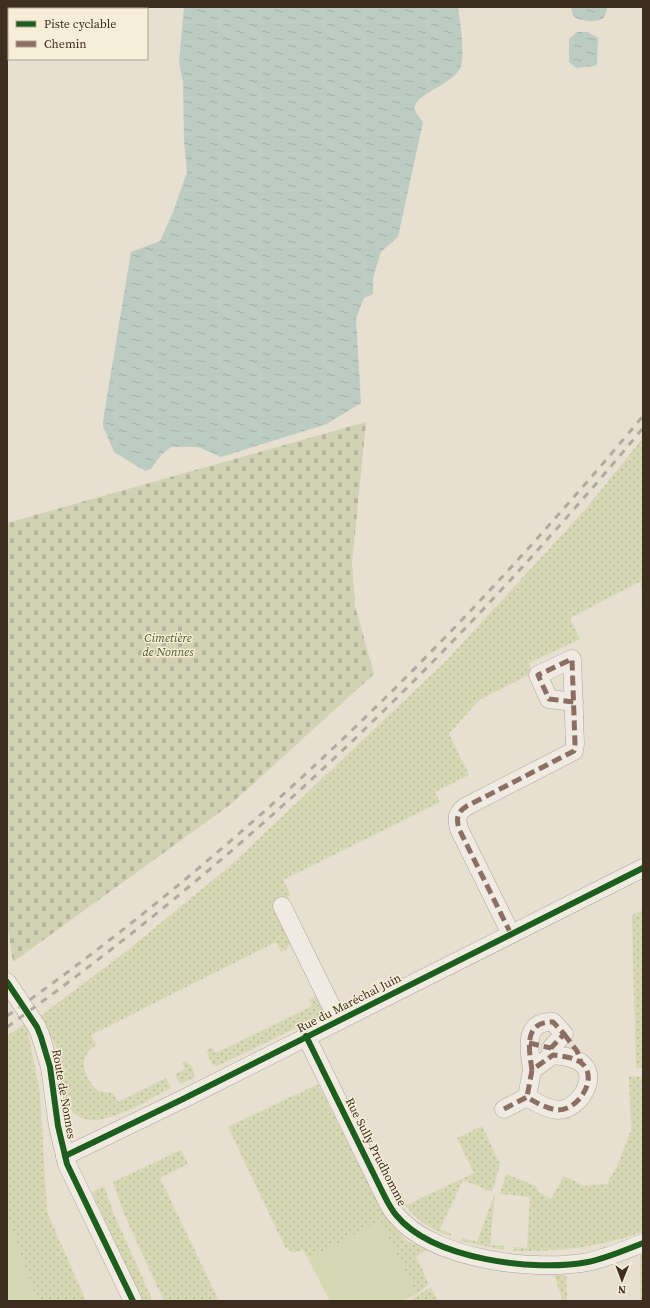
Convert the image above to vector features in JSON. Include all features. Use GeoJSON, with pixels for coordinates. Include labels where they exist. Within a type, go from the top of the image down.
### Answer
{"type":"FeatureCollection","features":[{"type":"Feature","properties":{"kind":"street"},"geometry":{"type":"LineString","coordinates":[[511,934],[458,829],[458,815],[461,810],[467,806],[574,751],[574,702]]}},
{"type":"Feature","properties":{"kind":"street","name":"Rue du Maréchal Juin"},"geometry":{"type":"LineString","coordinates":[[64,1156],[643,868]]}},
{"type":"Feature","properties":{"kind":"street","name":"Rue du Maréchal Juin"},"geometry":{"type":"LineString","coordinates":[[282,906],[338,1020]]}},
{"type":"Feature","properties":{"kind":"street","name":"Route de Nonnes"},"geometry":{"type":"LineString","coordinates":[[7,982],[37,1026],[50,1067],[58,1126],[64,1156],[78,1190],[133,1301]]}},
{"type":"Feature","properties":{"kind":"street"},"geometry":{"type":"LineString","coordinates":[[504,1109],[526,1096],[532,1070],[529,1042],[532,1032],[545,1021],[553,1022],[577,1051],[588,1074],[586,1091],[574,1106],[557,1110],[539,1104],[526,1096]]}},
{"type":"Feature","properties":{"kind":"street"},"geometry":{"type":"LineString","coordinates":[[532,1070],[552,1052],[564,1034]]}},
{"type":"Feature","properties":{"kind":"street","name":"Rue Sully Prudhomme"},"geometry":{"type":"LineString","coordinates":[[306,1036],[382,1192],[396,1215],[415,1231],[438,1244],[468,1254],[496,1262],[526,1265],[556,1265],[588,1262],[617,1254],[643,1243]]}},
{"type":"Feature","properties":{"kind":"street"},"geometry":{"type":"LineString","coordinates":[[529,1042],[581,1062]]}},
{"type":"Feature","properties":{"kind":"green space","name":"Cimetière de Nonnes"},"geometry":{"type":"Polygon","coordinates":[[[366,422],[352,563],[355,606],[374,674],[231,804],[13,962],[7,923],[7,523],[366,422]]]}},
{"type":"Feature","properties":{"kind":"green space"},"geometry":{"type":"Polygon","coordinates":[[[643,438],[643,637],[641,581],[570,618],[580,639],[529,663],[532,673],[479,700],[449,734],[469,775],[435,792],[440,802],[283,880],[291,895],[284,899],[290,943],[286,950],[281,952],[276,942],[91,1035],[96,1045],[86,1055],[84,1068],[89,1080],[98,1091],[113,1093],[118,1102],[166,1078],[171,1088],[127,1111],[110,1117],[94,1120],[81,1118],[70,1108],[63,1088],[63,1069],[60,1055],[51,1035],[39,1017],[123,954],[230,866],[445,662],[584,511],[643,438]]]}},
{"type":"Feature","properties":{"kind":"green space"},"geometry":{"type":"Polygon","coordinates":[[[643,910],[643,1069],[636,1068],[632,915],[643,910]]]}},
{"type":"Feature","properties":{"kind":"green space"},"geometry":{"type":"Polygon","coordinates":[[[316,996],[325,1014],[217,1066],[212,1064],[207,1053],[208,1049],[212,1047],[216,1053],[312,1006],[309,1000],[316,996]]]}},
{"type":"Feature","properties":{"kind":"green space"},"geometry":{"type":"Polygon","coordinates":[[[26,1023],[40,1093],[47,1212],[86,1301],[7,1301],[7,1036],[26,1023]]]}},
{"type":"Feature","properties":{"kind":"green space"},"geometry":{"type":"Polygon","coordinates":[[[186,1061],[193,1068],[194,1078],[180,1084],[175,1074],[185,1069],[182,1063],[186,1061]]]}},
{"type":"Feature","properties":{"kind":"green space"},"geometry":{"type":"Polygon","coordinates":[[[629,1076],[643,1077],[643,1232],[579,1248],[547,1251],[514,1251],[514,1247],[527,1248],[530,1197],[500,1194],[506,1174],[536,1186],[539,1192],[551,1199],[564,1176],[584,1186],[607,1184],[618,1164],[631,1130],[629,1076]]]}},
{"type":"Feature","properties":{"kind":"green space"},"geometry":{"type":"Polygon","coordinates":[[[318,1084],[383,1213],[407,1241],[427,1250],[416,1256],[429,1284],[417,1294],[380,1221],[308,1259],[303,1249],[294,1253],[285,1247],[228,1127],[318,1084]]]}},
{"type":"Feature","properties":{"kind":"green space"},"geometry":{"type":"Polygon","coordinates":[[[482,1126],[500,1164],[492,1192],[463,1180],[440,1229],[451,1234],[450,1236],[434,1229],[420,1220],[408,1209],[399,1194],[401,1193],[407,1205],[474,1173],[457,1138],[482,1126]]]}},
{"type":"Feature","properties":{"kind":"green space"},"geometry":{"type":"Polygon","coordinates":[[[181,1150],[188,1164],[160,1178],[218,1299],[213,1301],[164,1301],[124,1214],[113,1182],[181,1150]]]}},
{"type":"Feature","properties":{"kind":"green space"},"geometry":{"type":"Polygon","coordinates":[[[104,1186],[113,1212],[153,1301],[142,1301],[92,1192],[104,1186]]]}},
{"type":"Feature","properties":{"kind":"green space"},"geometry":{"type":"Polygon","coordinates":[[[495,1193],[490,1245],[504,1246],[504,1250],[461,1241],[462,1238],[477,1242],[495,1193]]]}},
{"type":"Feature","properties":{"kind":"green space"},"geometry":{"type":"Polygon","coordinates":[[[7,1216],[38,1301],[7,1301],[7,1216]]]}},
{"type":"Feature","properties":{"kind":"green space"},"geometry":{"type":"Polygon","coordinates":[[[380,1221],[417,1294],[402,1301],[330,1301],[308,1259],[380,1221]]]}},
{"type":"Feature","properties":{"kind":"green space"},"geometry":{"type":"Polygon","coordinates":[[[643,1252],[643,1301],[640,1301],[640,1254],[643,1252]]]}},
{"type":"Feature","properties":{"kind":"green space"},"geometry":{"type":"Polygon","coordinates":[[[554,1275],[566,1275],[567,1301],[563,1301],[554,1275]]]}},
{"type":"Feature","properties":{"kind":"green space"},"geometry":{"type":"Polygon","coordinates":[[[431,1287],[438,1301],[409,1301],[431,1287]]]}},
{"type":"Feature","properties":{"kind":"water"},"geometry":{"type":"Polygon","coordinates":[[[184,7],[458,7],[462,36],[462,59],[461,66],[451,79],[425,95],[415,106],[417,113],[423,122],[398,237],[381,252],[373,278],[373,294],[364,298],[356,318],[361,403],[327,424],[221,457],[198,447],[171,447],[161,455],[151,469],[145,471],[114,452],[103,426],[103,421],[131,252],[160,241],[173,212],[187,172],[184,140],[183,83],[179,62],[184,7]]]}},
{"type":"Feature","properties":{"kind":"water"},"geometry":{"type":"Polygon","coordinates":[[[571,7],[608,7],[603,18],[599,20],[587,21],[573,16],[571,7]]]}},
{"type":"Feature","properties":{"kind":"water"},"geometry":{"type":"Polygon","coordinates":[[[577,32],[588,32],[598,38],[597,64],[595,66],[576,68],[569,62],[569,39],[577,32]]]}},
{"type":"Feature","properties":{"kind":"railway"},"geometry":{"type":"LineString","coordinates":[[7,1016],[96,951],[182,882],[265,811],[345,737],[423,660],[498,581],[572,500],[643,416]]}},
{"type":"Feature","properties":{"kind":"railway"},"geometry":{"type":"LineString","coordinates":[[7,1027],[95,962],[181,893],[264,822],[344,748],[423,672],[498,593],[572,512],[643,428]]}},
{"type":"Feature","properties":{"kind":"marked path"},"geometry":{"type":"LineString","coordinates":[[511,934],[459,829],[458,816],[459,813],[467,806],[574,751],[575,744],[572,659],[538,675],[549,699],[574,702]]}},
{"type":"Feature","properties":{"kind":"marked path"},"geometry":{"type":"LineString","coordinates":[[532,1070],[529,1045],[530,1038],[532,1031],[543,1023],[553,1022],[564,1034],[551,1048],[553,1055]]}},
{"type":"Feature","properties":{"kind":"marked path"},"geometry":{"type":"LineString","coordinates":[[564,1034],[577,1051],[581,1062]]}},
{"type":"Feature","properties":{"kind":"marked path"},"geometry":{"type":"LineString","coordinates":[[529,1043],[551,1048]]}},
{"type":"Feature","properties":{"kind":"marked path"},"geometry":{"type":"LineString","coordinates":[[504,1109],[527,1097],[550,1108],[558,1110],[566,1108],[574,1104],[585,1091],[588,1083],[586,1068],[574,1059],[553,1055],[532,1070],[527,1097]]}},
{"type":"Feature","properties":{"kind":"cycle path"},"geometry":{"type":"LineString","coordinates":[[65,1156],[181,1100],[643,868]]}},
{"type":"Feature","properties":{"kind":"cycle path"},"geometry":{"type":"LineString","coordinates":[[7,982],[37,1027],[41,1037],[50,1067],[58,1126],[67,1164],[133,1301]]}},
{"type":"Feature","properties":{"kind":"cycle path"},"geometry":{"type":"LineString","coordinates":[[306,1036],[388,1203],[396,1215],[413,1230],[434,1243],[459,1252],[486,1259],[541,1265],[566,1265],[588,1262],[643,1243]]}}]}
